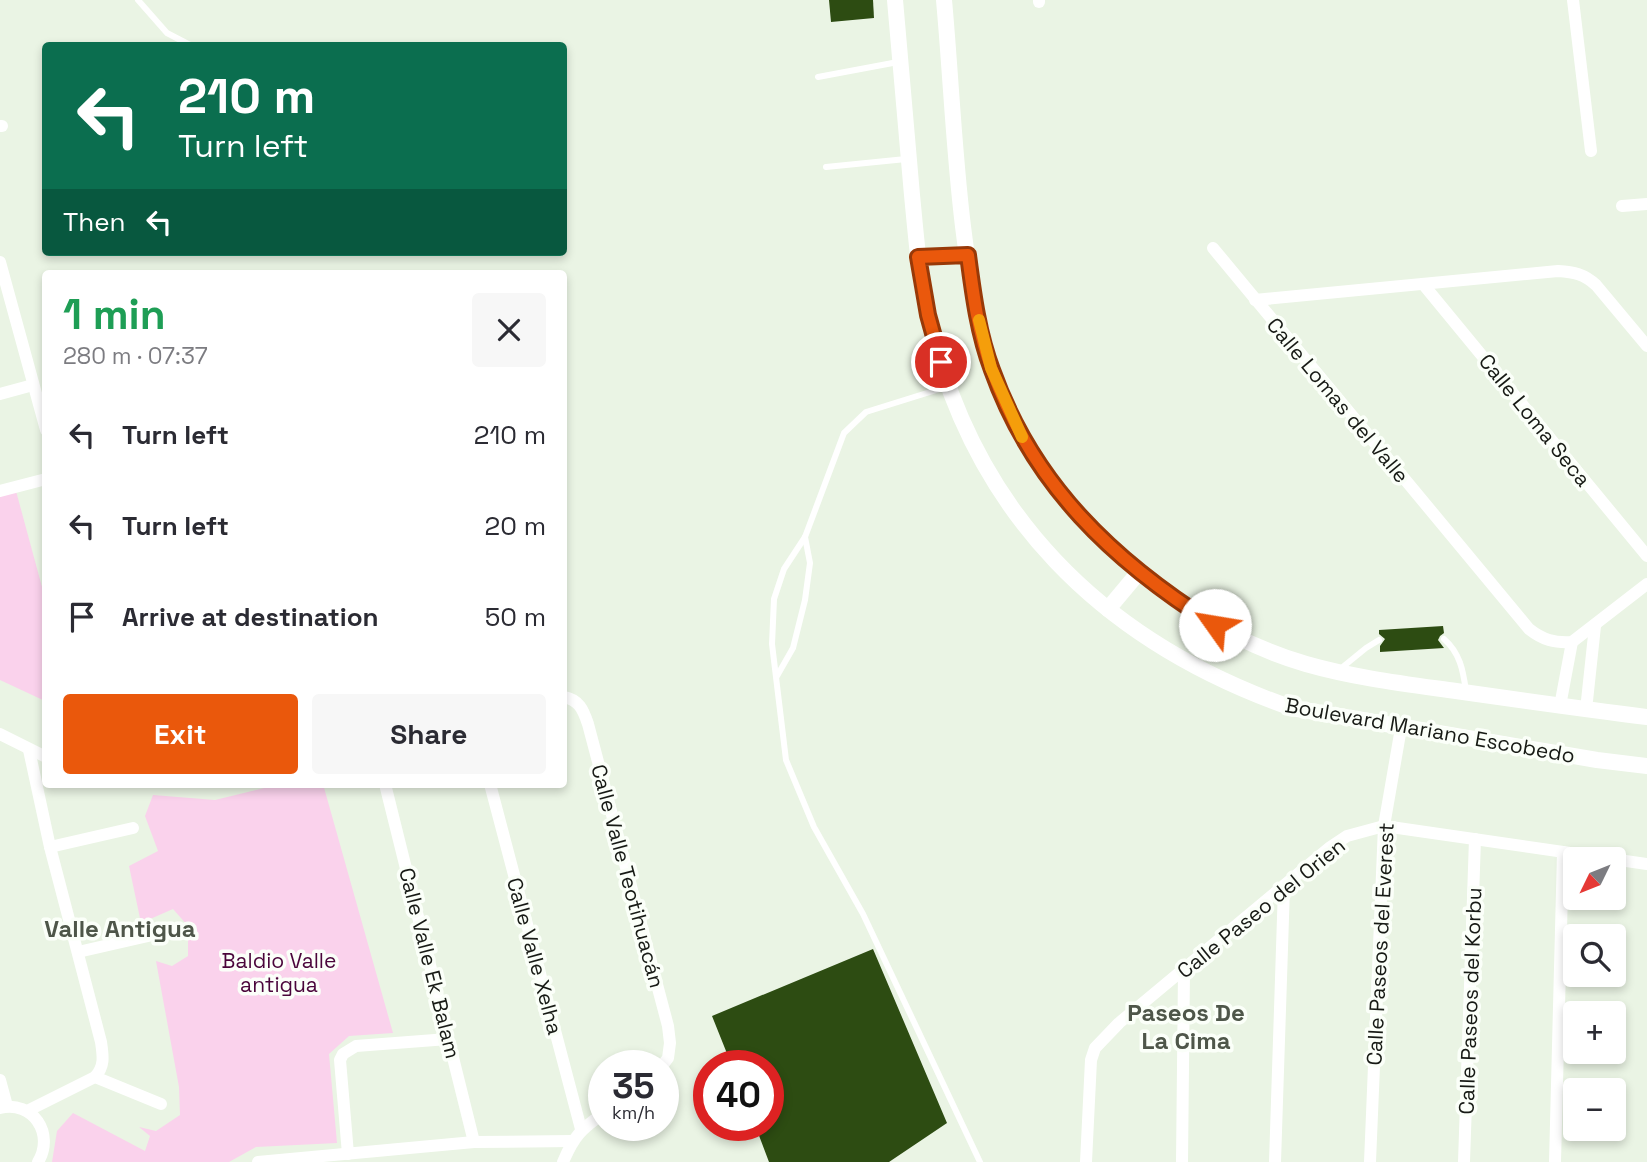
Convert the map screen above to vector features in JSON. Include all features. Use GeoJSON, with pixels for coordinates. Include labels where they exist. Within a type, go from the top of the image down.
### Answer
{"type":"FeatureCollection","features":[{"type":"Feature","properties":{"kind":"street","name":"Boulevard Mariano Escobedo"},"geometry":{"type":"LineString","coordinates":[[895,0],[918,257],[928,315],[947,386],[969,439],[998,490],[1071,577],[1146,638],[1194,667],[1246,692],[1292,708],[1597,761],[1647,766]]}},
{"type":"Feature","properties":{"kind":"street","name":"Boulevard Mariano Escobedo"},"geometry":{"type":"LineString","coordinates":[[944,0],[956,152],[968,255],[976,309],[991,368],[1018,430],[1036,462],[1068,505],[1106,544],[1176,600],[1215,625],[1293,659],[1389,682],[1647,717]]}},
{"type":"Feature","properties":{"kind":"street"},"geometry":{"type":"LineString","coordinates":[[1573,0],[1591,151]]}},
{"type":"Feature","properties":{"kind":"street"},"geometry":{"type":"LineString","coordinates":[[1622,206],[1647,204]]}},
{"type":"Feature","properties":{"kind":"street"},"geometry":{"type":"LineString","coordinates":[[1213,248],[1255,300]]}},
{"type":"Feature","properties":{"kind":"street"},"geometry":{"type":"LineString","coordinates":[[918,257],[968,255]]}},
{"type":"Feature","properties":{"kind":"street"},"geometry":{"type":"LineString","coordinates":[[0,262],[4,293],[42,416]]}},
{"type":"Feature","properties":{"kind":"street","name":"Calle Lomas del Valle"},"geometry":{"type":"LineString","coordinates":[[1255,300],[1559,271],[1574,272],[1586,276],[1596,285],[1647,346]]}},
{"type":"Feature","properties":{"kind":"street","name":"Calle Loma Seca"},"geometry":{"type":"LineString","coordinates":[[1423,284],[1647,556]]}},
{"type":"Feature","properties":{"kind":"street","name":"Calle Lomas del Valle"},"geometry":{"type":"LineString","coordinates":[[1255,300],[1529,629],[1541,639],[1559,643],[1572,642]]}},
{"type":"Feature","properties":{"kind":"street"},"geometry":{"type":"LineString","coordinates":[[0,394],[33,384]]}},
{"type":"Feature","properties":{"kind":"street"},"geometry":{"type":"LineString","coordinates":[[0,491],[42,480]]}},
{"type":"Feature","properties":{"kind":"street"},"geometry":{"type":"LineString","coordinates":[[1108,609],[1139,572]]}},
{"type":"Feature","properties":{"kind":"street"},"geometry":{"type":"LineString","coordinates":[[1560,706],[1572,642],[1647,584]]}},
{"type":"Feature","properties":{"kind":"street"},"geometry":{"type":"LineString","coordinates":[[1586,710],[1595,626]]}},
{"type":"Feature","properties":{"kind":"street","name":"Calle Valle Teotihuacán"},"geometry":{"type":"LineString","coordinates":[[567,697],[580,705],[588,724],[645,946],[664,1008],[669,1050]]}},
{"type":"Feature","properties":{"kind":"street","name":"Calle Paseos del Everest"},"geometry":{"type":"LineString","coordinates":[[1370,1162],[1384,826],[1401,728]]}},
{"type":"Feature","properties":{"kind":"street"},"geometry":{"type":"LineString","coordinates":[[0,734],[42,755]]}},
{"type":"Feature","properties":{"kind":"street"},"geometry":{"type":"LineString","coordinates":[[27,1111],[96,1077],[102,1069],[101,1042],[50,847],[29,750]]}},
{"type":"Feature","properties":{"kind":"street","name":"Calle Valle Ek Balam"},"geometry":{"type":"LineString","coordinates":[[386,788],[474,1142]]}},
{"type":"Feature","properties":{"kind":"street","name":"Calle Valle Xelha"},"geometry":{"type":"LineString","coordinates":[[491,788],[581,1129]]}},
{"type":"Feature","properties":{"kind":"street","name":"Calle Paseo del Orien"},"geometry":{"type":"LineString","coordinates":[[1086,1162],[1088,1073],[1095,1048],[1119,1023],[1347,836],[1384,826],[1563,852]]}},
{"type":"Feature","properties":{"kind":"street"},"geometry":{"type":"LineString","coordinates":[[50,847],[133,828]]}},
{"type":"Feature","properties":{"kind":"street","name":"Calle Paseos del Korbu"},"geometry":{"type":"LineString","coordinates":[[1464,1162],[1475,839]]}},
{"type":"Feature","properties":{"kind":"street"},"geometry":{"type":"LineString","coordinates":[[1555,1162],[1563,852]]}},
{"type":"Feature","properties":{"kind":"street","name":"Calle Paseo del Orien"},"geometry":{"type":"LineString","coordinates":[[1626,861],[1647,864]]}},
{"type":"Feature","properties":{"kind":"street"},"geometry":{"type":"LineString","coordinates":[[1275,1162],[1284,887]]}},
{"type":"Feature","properties":{"kind":"street"},"geometry":{"type":"LineString","coordinates":[[78,952],[170,931]]}},
{"type":"Feature","properties":{"kind":"street"},"geometry":{"type":"LineString","coordinates":[[1182,1162],[1184,971]]}},
{"type":"Feature","properties":{"kind":"street"},"geometry":{"type":"LineString","coordinates":[[348,1154],[340,1060],[343,1054],[356,1046],[448,1039]]}},
{"type":"Feature","properties":{"kind":"street"},"geometry":{"type":"LineString","coordinates":[[96,1077],[161,1104]]}},
{"type":"Feature","properties":{"kind":"street"},"geometry":{"type":"LineString","coordinates":[[0,1080],[4,1107],[27,1111],[36,1118],[45,1138],[44,1149],[38,1162]]}},
{"type":"Feature","properties":{"kind":"street"},"geometry":{"type":"LineString","coordinates":[[563,1162],[572,1141],[588,1124]]}},
{"type":"Feature","properties":{"kind":"street"},"geometry":{"type":"LineString","coordinates":[[258,1162],[474,1142],[572,1141]]}},
{"type":"Feature","properties":{"kind":"lane"},"geometry":{"type":"LineString","coordinates":[[138,0],[167,33],[184,42]]}},
{"type":"Feature","properties":{"kind":"lane"},"geometry":{"type":"LineString","coordinates":[[818,77],[900,61]]}},
{"type":"Feature","properties":{"kind":"lane"},"geometry":{"type":"LineString","coordinates":[[826,167],[908,159]]}},
{"type":"Feature","properties":{"kind":"lane"},"geometry":{"type":"LineString","coordinates":[[947,386],[866,412],[844,433],[805,537],[784,569],[774,599],[772,644],[786,760],[814,827],[863,914],[980,1162]]}},
{"type":"Feature","properties":{"kind":"lane"},"geometry":{"type":"LineString","coordinates":[[776,677],[793,648],[805,600],[810,563],[805,537]]}},
{"type":"Feature","properties":{"kind":"lane"},"geometry":{"type":"LineString","coordinates":[[1444,639],[1461,662],[1466,693]]}},
{"type":"Feature","properties":{"kind":"lane"},"geometry":{"type":"LineString","coordinates":[[1338,671],[1379,640]]}},
{"type":"Feature","properties":{"kind":"green space"},"geometry":{"type":"Polygon","coordinates":[[[16,491],[42,587],[42,700],[0,680],[0,496],[16,491]]]}},
{"type":"Feature","properties":{"kind":"green space","name":"Baldio Valle antigua"},"geometry":{"type":"Polygon","coordinates":[[[264,788],[324,788],[393,1033],[349,1036],[329,1054],[337,1143],[256,1147],[229,1162],[52,1162],[57,1131],[73,1113],[145,1151],[150,1136],[139,1127],[156,1131],[180,1115],[179,1087],[156,961],[172,966],[188,956],[188,926],[173,909],[141,923],[129,866],[158,851],[145,816],[153,795],[215,800],[264,788]]]}},
{"type":"Feature","properties":{"kind":"building"},"geometry":{"type":"Polygon","coordinates":[[[829,0],[873,0],[874,18],[831,22],[829,0]]]}},
{"type":"Feature","properties":{"kind":"building"},"geometry":{"type":"Polygon","coordinates":[[[1443,626],[1444,633],[1438,640],[1444,648],[1380,652],[1380,646],[1385,639],[1379,634],[1379,630],[1443,626]]]}},
{"type":"Feature","properties":{"kind":"building"},"geometry":{"type":"Polygon","coordinates":[[[873,949],[947,1123],[889,1162],[769,1162],[761,1141],[784,1141],[784,1050],[726,1050],[712,1016],[873,949]]]}},
{"type":"Feature","properties":{"kind":"slow traffic"},"geometry":{"type":"LineString","coordinates":[[979,320],[991,368],[1022,437]]}},
{"type":"Feature","properties":{"kind":"district","name":"Valle Antigua"},"geometry":{"type":"Point","coordinates":[120,928]}},
{"type":"Feature","properties":{"kind":"district","name":"Paseos De La Cima"},"geometry":{"type":"Point","coordinates":[1186,1026]}},
{"type":"Feature","properties":{"kind":"route"},"geometry":{"type":"LineString","coordinates":[[941,362],[928,315],[918,257],[968,255],[976,309],[991,368],[1012,419],[1036,462],[1068,505],[1106,544],[1176,600],[1215,625]]}}]}
